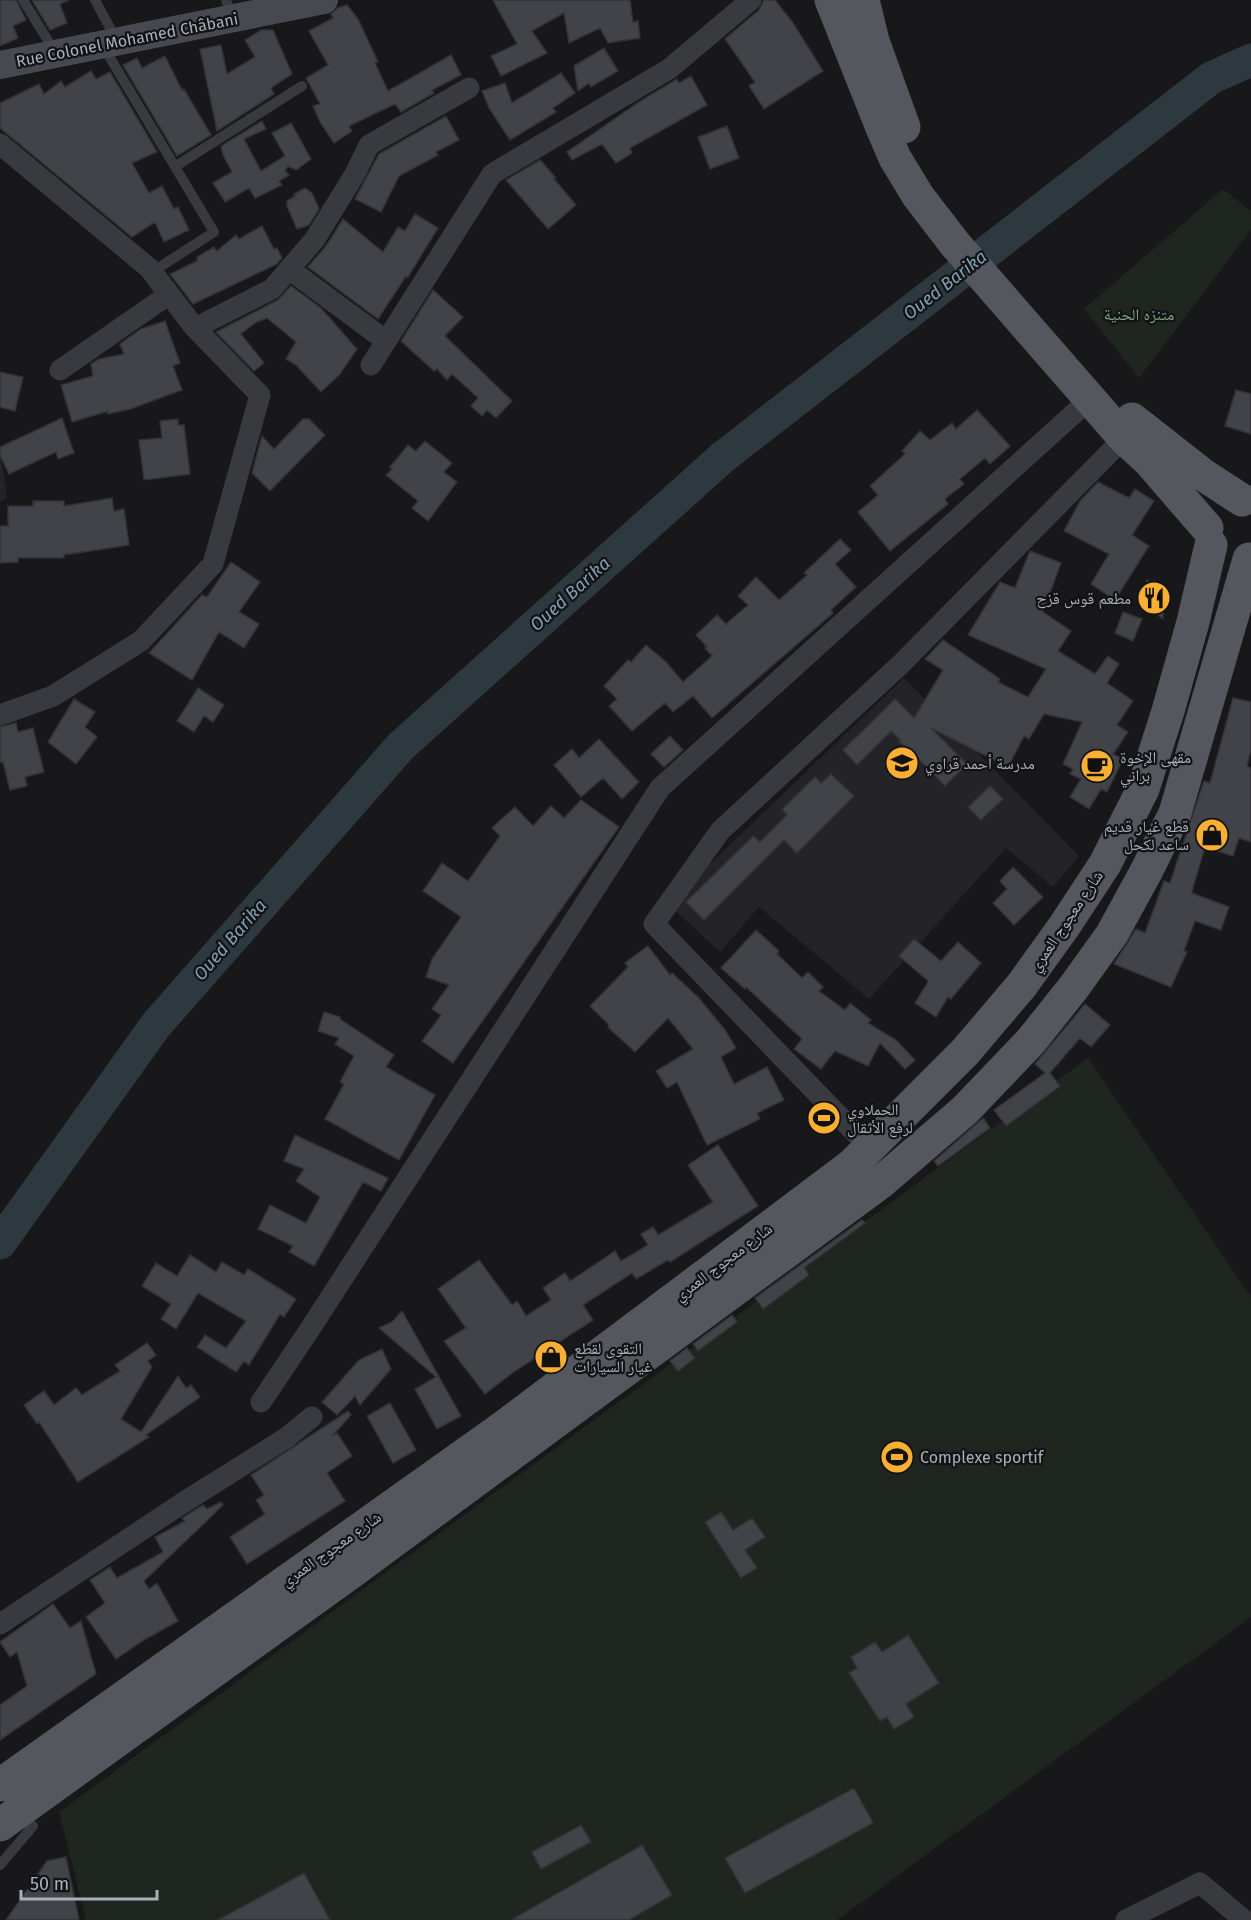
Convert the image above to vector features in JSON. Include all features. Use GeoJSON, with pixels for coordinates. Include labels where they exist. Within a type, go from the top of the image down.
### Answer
{"type":"FeatureCollection","features":[{"type":"Feature","properties":{"kind":"main road","name":"Rue Colonel Mohamed Châbani"},"geometry":{"type":"LineString","coordinates":[[0,65],[110,44],[229,9],[324,0]]}},
{"type":"Feature","properties":{"kind":"main road"},"geometry":{"type":"LineString","coordinates":[[831,0],[890,148],[924,189],[955,244],[1064,355],[1131,418],[1202,474],[1246,501]]}},
{"type":"Feature","properties":{"kind":"main road"},"geometry":{"type":"LineString","coordinates":[[863,0],[873,41],[924,189]]}},
{"type":"Feature","properties":{"kind":"main road"},"geometry":{"type":"LineString","coordinates":[[1064,355],[1090,399],[1124,438],[1150,462],[1224,558],[1232,561],[1247,579]]}},
{"type":"Feature","properties":{"kind":"main road","name":"شارع معجوج العمري"},"geometry":{"type":"LineString","coordinates":[[0,1785],[502,1428],[852,1165],[965,1052],[1022,985],[1105,864],[1143,789],[1168,711],[1190,633],[1209,537],[1209,518],[1222,503],[1246,501]]}},
{"type":"Feature","properties":{"kind":"main road","name":"شارع معجوج العمري"},"geometry":{"type":"LineString","coordinates":[[0,1825],[346,1576],[880,1183],[965,1110],[1031,1041],[1112,934],[1175,813],[1247,579]]}},
{"type":"Feature","properties":{"kind":"street"},"geometry":{"type":"LineString","coordinates":[[370,365],[492,174],[669,69],[750,0]]}},
{"type":"Feature","properties":{"kind":"street"},"geometry":{"type":"LineString","coordinates":[[195,328],[272,289],[315,239],[355,174],[369,145],[469,88]]}},
{"type":"Feature","properties":{"kind":"street"},"geometry":{"type":"LineString","coordinates":[[0,144],[152,272],[195,328],[260,395],[213,564],[141,640],[54,696],[0,715]]}},
{"type":"Feature","properties":{"kind":"street"},"geometry":{"type":"LineString","coordinates":[[289,269],[386,340]]}},
{"type":"Feature","properties":{"kind":"street"},"geometry":{"type":"LineString","coordinates":[[60,369],[168,295]]}},
{"type":"Feature","properties":{"kind":"street"},"geometry":{"type":"LineString","coordinates":[[261,1402],[660,788],[1090,399]]}},
{"type":"Feature","properties":{"kind":"street"},"geometry":{"type":"LineString","coordinates":[[869,1147],[654,924],[720,831],[901,664],[1124,438]]}},
{"type":"Feature","properties":{"kind":"street"},"geometry":{"type":"LineString","coordinates":[[0,1624],[181,1504],[286,1438],[312,1417]]}},
{"type":"Feature","properties":{"kind":"street"},"geometry":{"type":"LineString","coordinates":[[1126,1920],[1200,1883],[1244,1920]]}},
{"type":"Feature","properties":{"kind":"lane"},"geometry":{"type":"LineString","coordinates":[[23,0],[57,55]]}},
{"type":"Feature","properties":{"kind":"lane"},"geometry":{"type":"LineString","coordinates":[[95,0],[110,44],[214,232],[152,272]]}},
{"type":"Feature","properties":{"kind":"lane"},"geometry":{"type":"LineString","coordinates":[[176,166],[302,86]]}},
{"type":"Feature","properties":{"kind":"lane"},"geometry":{"type":"LineString","coordinates":[[0,1865],[33,1826]]}},
{"type":"Feature","properties":{"kind":"shaded area"},"geometry":{"type":"Polygon","coordinates":[[[0,449],[7,498],[0,502],[0,449]]]}},
{"type":"Feature","properties":{"kind":"shaded area","name":"مدرسة أحمد قراوي"},"geometry":{"type":"Polygon","coordinates":[[[904,678],[1079,856],[1053,887],[1006,848],[869,999],[759,907],[720,952],[668,904],[904,678]]]}},
{"type":"Feature","properties":{"kind":"green space","name":"متنزه الحنية"},"geometry":{"type":"Polygon","coordinates":[[[1223,189],[1251,211],[1251,230],[1139,378],[1084,309],[1223,189]]]}},
{"type":"Feature","properties":{"kind":"green space","name":"Complexe sportif"},"geometry":{"type":"Polygon","coordinates":[[[1088,1058],[1251,1297],[1251,1617],[837,1920],[86,1920],[59,1812],[1088,1058]]]}},
{"type":"Feature","properties":{"kind":"building"},"geometry":{"type":"Polygon","coordinates":[[[0,0],[16,0],[26,20],[13,26],[18,38],[0,46],[0,0]]]}},
{"type":"Feature","properties":{"kind":"building"},"geometry":{"type":"Polygon","coordinates":[[[32,0],[69,0],[60,4],[67,23],[50,30],[32,0]]]}},
{"type":"Feature","properties":{"kind":"building"},"geometry":{"type":"Polygon","coordinates":[[[493,0],[630,0],[633,22],[638,21],[640,38],[608,43],[600,28],[569,43],[564,13],[532,31],[547,53],[501,76],[491,56],[517,44],[493,0]]]}},
{"type":"Feature","properties":{"kind":"building"},"geometry":{"type":"Polygon","coordinates":[[[764,0],[775,0],[793,23],[823,71],[764,109],[749,86],[755,82],[725,39],[759,10],[764,0]]]}},
{"type":"Feature","properties":{"kind":"building"},"geometry":{"type":"Polygon","coordinates":[[[347,5],[358,19],[378,62],[375,63],[388,91],[451,55],[461,75],[432,90],[434,93],[401,112],[395,104],[349,126],[352,131],[334,143],[320,122],[313,106],[320,104],[306,78],[328,65],[309,31],[333,18],[331,14],[347,5]]]}},
{"type":"Feature","properties":{"kind":"building"},"geometry":{"type":"Polygon","coordinates":[[[261,30],[273,30],[292,74],[271,88],[274,94],[217,131],[200,49],[221,45],[227,74],[255,57],[245,40],[261,30]]]}},
{"type":"Feature","properties":{"kind":"building"},"geometry":{"type":"Polygon","coordinates":[[[604,48],[618,71],[591,87],[589,83],[578,91],[574,66],[604,48]]]}},
{"type":"Feature","properties":{"kind":"building"},"geometry":{"type":"Polygon","coordinates":[[[165,56],[182,90],[184,89],[211,135],[177,156],[123,65],[137,58],[142,68],[165,56]]]}},
{"type":"Feature","properties":{"kind":"building"},"geometry":{"type":"Polygon","coordinates":[[[91,71],[96,79],[110,72],[157,152],[132,163],[149,193],[162,186],[174,209],[178,207],[189,230],[164,242],[155,222],[132,237],[0,128],[0,103],[39,84],[44,94],[61,81],[65,87],[91,71]]]}},
{"type":"Feature","properties":{"kind":"building"},"geometry":{"type":"Polygon","coordinates":[[[561,73],[575,93],[553,108],[556,112],[510,140],[489,108],[482,91],[505,83],[512,103],[561,73]]]}},
{"type":"Feature","properties":{"kind":"building"},"geometry":{"type":"Polygon","coordinates":[[[691,76],[707,105],[630,148],[632,153],[616,163],[602,144],[572,160],[567,152],[639,102],[677,79],[679,83],[691,76]]]}},
{"type":"Feature","properties":{"kind":"building"},"geometry":{"type":"Polygon","coordinates":[[[446,116],[459,140],[436,152],[438,155],[399,176],[381,212],[355,199],[379,154],[446,116]]]}},
{"type":"Feature","properties":{"kind":"building"},"geometry":{"type":"Polygon","coordinates":[[[262,121],[266,129],[244,139],[261,171],[285,156],[272,133],[291,123],[311,159],[296,170],[288,166],[285,171],[289,175],[279,181],[282,185],[255,198],[249,188],[225,202],[213,183],[232,172],[221,146],[262,121]]]}},
{"type":"Feature","properties":{"kind":"building"},"geometry":{"type":"Polygon","coordinates":[[[727,126],[739,158],[710,169],[698,137],[727,126]]]}},
{"type":"Feature","properties":{"kind":"building"},"geometry":{"type":"Polygon","coordinates":[[[540,160],[576,205],[548,229],[506,180],[540,160]]]}},
{"type":"Feature","properties":{"kind":"building"},"geometry":{"type":"Polygon","coordinates":[[[305,188],[312,193],[319,209],[309,225],[297,229],[287,201],[305,188]]]}},
{"type":"Feature","properties":{"kind":"building"},"geometry":{"type":"Polygon","coordinates":[[[415,214],[438,228],[408,277],[406,276],[378,319],[308,267],[326,246],[343,219],[383,252],[398,227],[405,231],[415,214]]]}},
{"type":"Feature","properties":{"kind":"building"},"geometry":{"type":"Polygon","coordinates":[[[262,226],[274,249],[277,248],[282,258],[277,264],[193,304],[170,274],[197,261],[197,257],[214,247],[217,251],[236,235],[239,239],[262,226]]]}},
{"type":"Feature","properties":{"kind":"building"},"geometry":{"type":"Polygon","coordinates":[[[291,286],[321,308],[357,349],[340,374],[321,392],[296,365],[286,359],[296,342],[267,318],[255,323],[241,334],[264,363],[254,371],[216,332],[278,300],[291,286]]]}},
{"type":"Feature","properties":{"kind":"building"},"geometry":{"type":"Polygon","coordinates":[[[433,290],[463,317],[445,336],[512,401],[496,418],[487,410],[482,416],[471,406],[478,398],[452,374],[447,380],[437,369],[434,371],[401,341],[433,290]]]}},
{"type":"Feature","properties":{"kind":"building"},"geometry":{"type":"Polygon","coordinates":[[[165,321],[180,363],[173,366],[182,390],[130,409],[108,414],[108,411],[72,422],[61,385],[93,376],[91,364],[99,359],[124,354],[120,344],[141,329],[165,321]]]}},
{"type":"Feature","properties":{"kind":"building"},"geometry":{"type":"Polygon","coordinates":[[[0,372],[23,377],[15,411],[0,407],[0,372]]]}},
{"type":"Feature","properties":{"kind":"building"},"geometry":{"type":"Polygon","coordinates":[[[1236,390],[1251,394],[1251,434],[1225,426],[1236,390]]]}},
{"type":"Feature","properties":{"kind":"building"},"geometry":{"type":"Polygon","coordinates":[[[977,410],[1010,446],[990,464],[985,458],[960,479],[964,484],[945,499],[948,504],[890,551],[858,512],[878,495],[870,486],[905,454],[902,451],[920,431],[930,440],[952,423],[956,429],[977,410]]]}},
{"type":"Feature","properties":{"kind":"building"},"geometry":{"type":"Polygon","coordinates":[[[62,418],[74,453],[58,459],[56,452],[9,474],[0,455],[0,447],[62,418]]]}},
{"type":"Feature","properties":{"kind":"building"},"geometry":{"type":"Polygon","coordinates":[[[178,419],[178,425],[184,425],[190,474],[144,480],[139,440],[162,438],[160,421],[178,419]]]}},
{"type":"Feature","properties":{"kind":"building"},"geometry":{"type":"Polygon","coordinates":[[[303,419],[309,419],[325,435],[270,491],[252,473],[262,436],[274,449],[303,419]]]}},
{"type":"Feature","properties":{"kind":"building"},"geometry":{"type":"Polygon","coordinates":[[[425,441],[452,463],[444,472],[457,482],[428,521],[412,508],[418,501],[386,475],[408,445],[416,451],[425,441]]]}},
{"type":"Feature","properties":{"kind":"building"},"geometry":{"type":"Polygon","coordinates":[[[1098,482],[1129,498],[1135,489],[1154,501],[1132,535],[1149,546],[1115,600],[1091,584],[1109,554],[1064,531],[1080,501],[1098,482]]]}},
{"type":"Feature","properties":{"kind":"building"},"geometry":{"type":"Polygon","coordinates":[[[112,498],[114,511],[124,509],[129,545],[64,555],[64,558],[18,558],[18,562],[0,563],[0,526],[8,526],[8,506],[33,506],[33,501],[64,501],[64,506],[112,498]]]}},
{"type":"Feature","properties":{"kind":"building"},"geometry":{"type":"Polygon","coordinates":[[[840,539],[851,550],[835,564],[856,587],[831,610],[833,613],[712,718],[693,696],[673,712],[665,703],[632,731],[609,706],[617,699],[604,686],[628,660],[631,662],[646,645],[666,662],[683,682],[712,656],[696,635],[717,615],[726,624],[748,605],[738,596],[756,577],[779,600],[807,575],[804,573],[840,539]]]}},
{"type":"Feature","properties":{"kind":"building"},"geometry":{"type":"Polygon","coordinates":[[[1030,551],[1061,563],[1043,612],[1071,631],[1058,651],[1095,674],[1108,656],[1119,664],[1107,683],[1133,701],[1117,725],[1128,732],[1113,754],[1123,759],[1107,792],[1101,789],[1089,809],[1070,797],[1081,779],[1070,774],[1073,769],[1063,764],[1082,722],[1044,714],[1029,739],[1024,736],[1008,767],[931,728],[967,764],[945,786],[908,748],[899,742],[900,740],[891,731],[857,765],[843,750],[895,699],[914,718],[943,670],[925,659],[943,640],[1000,679],[998,682],[1028,697],[1046,669],[968,635],[1000,582],[1015,588],[1030,551]]]}},
{"type":"Feature","properties":{"kind":"building"},"geometry":{"type":"Polygon","coordinates":[[[231,562],[260,582],[239,612],[259,624],[244,648],[219,632],[192,680],[149,653],[202,595],[207,597],[231,562]]]}},
{"type":"Feature","properties":{"kind":"building","name":"مطعم قوس قزح"},"geometry":{"type":"Polygon","coordinates":[[[1147,580],[1163,591],[1163,619],[1144,604],[1147,580]]]}},
{"type":"Feature","properties":{"kind":"building"},"geometry":{"type":"Polygon","coordinates":[[[1123,612],[1142,619],[1133,641],[1115,633],[1123,612]]]}},
{"type":"Feature","properties":{"kind":"building"},"geometry":{"type":"Polygon","coordinates":[[[198,688],[224,705],[213,722],[204,716],[194,732],[177,721],[198,688]]]}},
{"type":"Feature","properties":{"kind":"building"},"geometry":{"type":"Polygon","coordinates":[[[1233,698],[1251,702],[1251,750],[1247,766],[1251,768],[1251,842],[1239,838],[1233,856],[1205,847],[1192,893],[1229,907],[1221,930],[1195,921],[1184,951],[1187,952],[1171,987],[1114,964],[1136,929],[1145,933],[1164,881],[1170,883],[1204,781],[1210,783],[1233,698]]]}},
{"type":"Feature","properties":{"kind":"building"},"geometry":{"type":"Polygon","coordinates":[[[74,699],[95,712],[85,727],[97,737],[76,764],[48,742],[74,699]]]}},
{"type":"Feature","properties":{"kind":"building"},"geometry":{"type":"Polygon","coordinates":[[[16,723],[18,732],[33,728],[44,772],[25,777],[27,786],[10,790],[3,762],[0,762],[0,727],[16,723]]]}},
{"type":"Feature","properties":{"kind":"building"},"geometry":{"type":"Polygon","coordinates":[[[670,736],[683,750],[664,767],[651,754],[670,736]]]}},
{"type":"Feature","properties":{"kind":"building"},"geometry":{"type":"Polygon","coordinates":[[[599,739],[639,782],[622,799],[603,778],[581,797],[554,765],[572,749],[579,758],[599,739]]]}},
{"type":"Feature","properties":{"kind":"building"},"geometry":{"type":"Polygon","coordinates":[[[831,774],[854,796],[797,853],[784,840],[704,920],[686,902],[753,836],[760,842],[787,815],[782,809],[815,777],[821,783],[831,774]]]}},
{"type":"Feature","properties":{"kind":"building"},"geometry":{"type":"Polygon","coordinates":[[[990,786],[1003,799],[981,820],[968,807],[990,786]]]}},
{"type":"Feature","properties":{"kind":"building"},"geometry":{"type":"Polygon","coordinates":[[[581,800],[619,827],[453,1063],[422,1041],[441,1015],[432,1009],[449,985],[426,977],[432,959],[461,917],[423,891],[442,863],[468,881],[500,836],[492,828],[515,807],[533,826],[551,806],[564,818],[581,800]]]}},
{"type":"Feature","properties":{"kind":"building"},"geometry":{"type":"Polygon","coordinates":[[[1013,867],[1043,897],[1014,925],[993,903],[1007,889],[1000,881],[1013,867]]]}},
{"type":"Feature","properties":{"kind":"building"},"geometry":{"type":"Polygon","coordinates":[[[756,930],[779,951],[777,954],[802,978],[808,972],[823,987],[819,991],[845,1010],[850,1003],[871,1020],[868,1023],[896,1040],[915,1060],[905,1069],[880,1043],[868,1066],[835,1051],[821,1069],[794,1049],[802,1039],[746,987],[745,989],[721,968],[756,930]]]}},
{"type":"Feature","properties":{"kind":"building"},"geometry":{"type":"Polygon","coordinates":[[[914,939],[941,961],[958,942],[981,963],[951,999],[948,997],[936,1017],[915,1003],[928,982],[927,980],[899,956],[914,939]]]}},
{"type":"Feature","properties":{"kind":"building"},"geometry":{"type":"Polygon","coordinates":[[[648,946],[670,975],[672,973],[699,998],[725,1030],[736,1048],[721,1057],[734,1084],[767,1067],[784,1100],[757,1113],[760,1119],[707,1145],[677,1082],[667,1088],[656,1071],[693,1049],[668,1018],[635,1052],[608,1027],[609,1025],[590,1006],[628,967],[625,963],[648,946]]]}},
{"type":"Feature","properties":{"kind":"building"},"geometry":{"type":"Polygon","coordinates":[[[1085,1004],[1110,1025],[1091,1047],[1080,1038],[1050,1073],[1060,1086],[1006,1126],[994,1110],[1045,1073],[1035,1064],[1085,1004]]]}},
{"type":"Feature","properties":{"kind":"building"},"geometry":{"type":"Polygon","coordinates":[[[324,1012],[340,1017],[394,1055],[386,1067],[435,1095],[399,1160],[325,1119],[344,1084],[340,1082],[354,1056],[335,1044],[339,1038],[318,1031],[324,1012]]]}},
{"type":"Feature","properties":{"kind":"building"},"geometry":{"type":"Polygon","coordinates":[[[983,1118],[990,1128],[938,1166],[934,1161],[983,1118]]]}},
{"type":"Feature","properties":{"kind":"building"},"geometry":{"type":"Polygon","coordinates":[[[295,1135],[388,1178],[381,1191],[363,1182],[314,1266],[289,1252],[293,1246],[258,1229],[270,1205],[306,1223],[320,1197],[296,1181],[304,1169],[284,1161],[295,1135]]]}},
{"type":"Feature","properties":{"kind":"building"},"geometry":{"type":"Polygon","coordinates":[[[718,1145],[758,1206],[670,1262],[668,1260],[636,1279],[632,1273],[583,1305],[593,1320],[515,1371],[485,1394],[444,1341],[466,1328],[438,1289],[479,1260],[512,1305],[517,1301],[526,1316],[551,1300],[543,1288],[565,1273],[570,1281],[615,1251],[621,1261],[648,1245],[641,1234],[653,1227],[658,1235],[713,1202],[688,1165],[718,1145]]]}},
{"type":"Feature","properties":{"kind":"building"},"geometry":{"type":"Polygon","coordinates":[[[862,1220],[865,1223],[804,1268],[809,1275],[763,1309],[755,1298],[862,1220]]]}},
{"type":"Feature","properties":{"kind":"building"},"geometry":{"type":"Polygon","coordinates":[[[190,1255],[216,1272],[222,1262],[244,1275],[248,1269],[296,1299],[284,1317],[280,1314],[249,1365],[244,1361],[236,1372],[197,1347],[205,1335],[226,1348],[246,1321],[198,1293],[176,1329],[161,1319],[171,1304],[142,1286],[156,1263],[177,1276],[190,1255]]]}},
{"type":"Feature","properties":{"kind":"building"},"geometry":{"type":"Polygon","coordinates":[[[402,1311],[461,1416],[437,1429],[415,1389],[436,1377],[379,1328],[392,1322],[402,1311]]]}},
{"type":"Feature","properties":{"kind":"building"},"geometry":{"type":"Polygon","coordinates":[[[732,1315],[737,1322],[698,1351],[693,1344],[732,1315]]]}},
{"type":"Feature","properties":{"kind":"building"},"geometry":{"type":"Polygon","coordinates":[[[147,1343],[156,1355],[148,1361],[152,1367],[121,1419],[141,1432],[178,1376],[186,1388],[191,1385],[200,1397],[146,1435],[149,1437],[78,1482],[39,1422],[37,1424],[24,1405],[44,1391],[54,1405],[76,1388],[82,1395],[120,1371],[115,1365],[147,1343]]]}},
{"type":"Feature","properties":{"kind":"building"},"geometry":{"type":"Polygon","coordinates":[[[687,1348],[695,1358],[678,1371],[670,1361],[687,1348]]]}},
{"type":"Feature","properties":{"kind":"building"},"geometry":{"type":"Polygon","coordinates":[[[382,1349],[391,1369],[360,1405],[355,1396],[337,1415],[322,1402],[359,1360],[382,1349]]]}},
{"type":"Feature","properties":{"kind":"building"},"geometry":{"type":"Polygon","coordinates":[[[390,1403],[416,1450],[393,1463],[367,1416],[390,1403]]]}},
{"type":"Feature","properties":{"kind":"building"},"geometry":{"type":"Polygon","coordinates":[[[348,1411],[351,1415],[332,1436],[337,1433],[352,1456],[327,1473],[345,1501],[247,1564],[230,1537],[265,1514],[256,1500],[264,1495],[251,1475],[348,1411]]]}},
{"type":"Feature","properties":{"kind":"building"},"geometry":{"type":"Polygon","coordinates":[[[221,1502],[223,1505],[144,1581],[149,1589],[157,1583],[178,1621],[116,1659],[86,1617],[105,1603],[90,1580],[110,1567],[117,1578],[163,1552],[155,1537],[185,1521],[182,1518],[203,1505],[207,1509],[221,1502]]]}},
{"type":"Feature","properties":{"kind":"building"},"geometry":{"type":"Polygon","coordinates":[[[721,1512],[733,1530],[752,1518],[765,1537],[745,1550],[757,1568],[741,1578],[705,1522],[721,1512]]]}},
{"type":"Feature","properties":{"kind":"building"},"geometry":{"type":"Polygon","coordinates":[[[53,1604],[70,1628],[81,1621],[96,1674],[0,1740],[0,1705],[27,1686],[17,1652],[10,1657],[0,1642],[53,1604]]]}},
{"type":"Feature","properties":{"kind":"building"},"geometry":{"type":"Polygon","coordinates":[[[908,1635],[939,1683],[906,1704],[914,1717],[894,1729],[887,1717],[880,1721],[849,1673],[857,1668],[851,1657],[875,1642],[882,1652],[908,1635]]]}},
{"type":"Feature","properties":{"kind":"building"},"geometry":{"type":"Polygon","coordinates":[[[854,1788],[873,1823],[745,1893],[725,1858],[854,1788]]]}},
{"type":"Feature","properties":{"kind":"building"},"geometry":{"type":"Polygon","coordinates":[[[581,1825],[591,1842],[541,1869],[532,1852],[581,1825]]]}},
{"type":"Feature","properties":{"kind":"building"},"geometry":{"type":"Polygon","coordinates":[[[642,1845],[672,1895],[629,1920],[511,1920],[642,1845]]]}},
{"type":"Feature","properties":{"kind":"building"},"geometry":{"type":"Polygon","coordinates":[[[66,1857],[79,1920],[6,1920],[47,1861],[66,1857]]]}},
{"type":"Feature","properties":{"kind":"building"},"geometry":{"type":"Polygon","coordinates":[[[304,1873],[330,1920],[218,1920],[304,1873]]]}},
{"type":"Feature","properties":{"kind":"waterway","name":"Oued Barika"},"geometry":{"type":"LineString","coordinates":[[0,1243],[156,1025],[401,746],[723,457],[1211,78],[1251,60]]}},
{"type":"Feature","properties":{"kind":"place","name":"مطعم قوس قزح"},"geometry":{"type":"Point","coordinates":[1154,598]}},
{"type":"Feature","properties":{"kind":"place","name":"مدرسة أحمد قراوي"},"geometry":{"type":"Point","coordinates":[902,763]}},
{"type":"Feature","properties":{"kind":"place","name":"مقهى الإخوة براني"},"geometry":{"type":"Point","coordinates":[1097,766]}},
{"type":"Feature","properties":{"kind":"place","name":"قطع غيار قديم ساعد لكحل"},"geometry":{"type":"Point","coordinates":[1212,835]}},
{"type":"Feature","properties":{"kind":"place","name":"الحملاوي لرفع الأثقال"},"geometry":{"type":"Point","coordinates":[824,1118]}},
{"type":"Feature","properties":{"kind":"place","name":"التقوى لقطع غيار السيارات"},"geometry":{"type":"Point","coordinates":[551,1357]}},
{"type":"Feature","properties":{"kind":"place","name":"Complexe sportif"},"geometry":{"type":"Point","coordinates":[897,1457]}}]}
